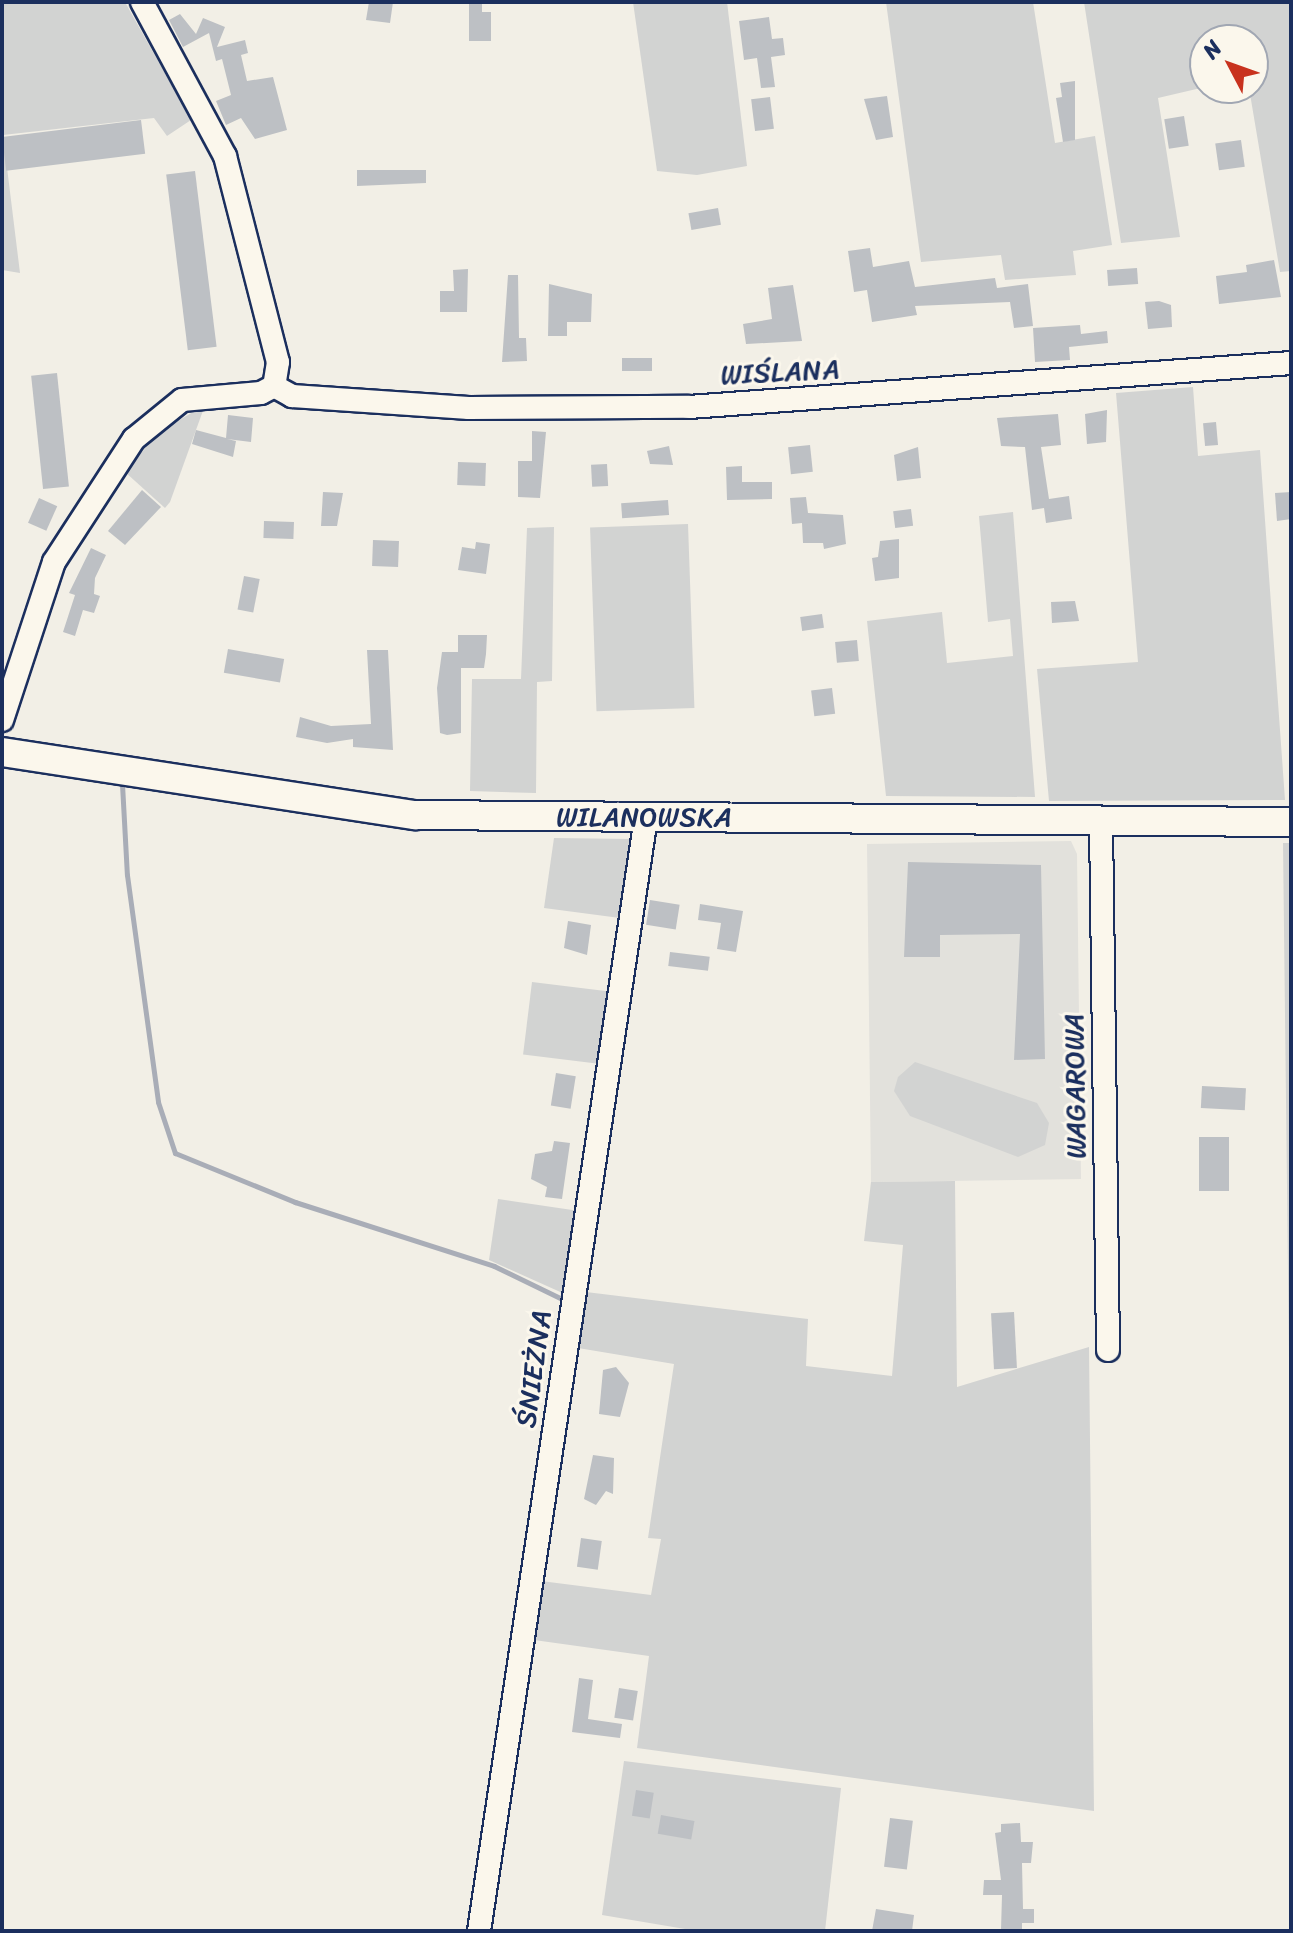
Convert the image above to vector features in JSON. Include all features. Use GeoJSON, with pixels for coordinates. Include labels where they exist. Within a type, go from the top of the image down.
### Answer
{"type":"FeatureCollection","features":[{"type":"Feature","properties":{"kind":"main road","name":"WILANOWSKA"},"geometry":{"type":"LineString","coordinates":[[2,752],[374,813],[1291,822]]}},
{"type":"Feature","properties":{"kind":"street"},"geometry":{"type":"LineString","coordinates":[[2,720],[54,562],[134,439],[182,400],[261,393],[274,386],[277,358],[225,156],[142,2]]}},
{"type":"Feature","properties":{"kind":"street","name":"WIŚLANA"},"geometry":{"type":"LineString","coordinates":[[274,386],[292,396],[469,408],[689,407],[1291,363]]}},
{"type":"Feature","properties":{"kind":"street","name":"ŚNIEŻNA"},"geometry":{"type":"LineString","coordinates":[[479,1931],[646,817]]}},
{"type":"Feature","properties":{"kind":"street","name":"WAGAROWA"},"geometry":{"type":"LineString","coordinates":[[1101,822],[1108,1350]]}},
{"type":"Feature","properties":{"kind":"shaded area"},"geometry":{"type":"Polygon","coordinates":[[[2,2],[125,2],[191,120],[167,136],[154,118],[3,135],[20,273],[2,270],[2,2]]]}},
{"type":"Feature","properties":{"kind":"shaded area"},"geometry":{"type":"Polygon","coordinates":[[[633,2],[727,2],[747,166],[697,175],[657,171],[633,2]]]}},
{"type":"Feature","properties":{"kind":"shaded area"},"geometry":{"type":"Polygon","coordinates":[[[886,2],[1033,2],[1055,143],[1095,136],[1112,245],[1073,251],[1076,275],[1005,280],[1001,255],[921,262],[886,2]]]}},
{"type":"Feature","properties":{"kind":"shaded area"},"geometry":{"type":"Polygon","coordinates":[[[1084,2],[1291,2],[1291,271],[1280,272],[1252,104],[1269,104],[1269,24],[1189,24],[1189,91],[1158,98],[1180,237],[1121,243],[1084,2]]]}},
{"type":"Feature","properties":{"kind":"shaded area"},"geometry":{"type":"Polygon","coordinates":[[[1193,387],[1198,456],[1260,450],[1285,800],[1049,801],[1037,669],[1138,662],[1116,393],[1193,387]]]}},
{"type":"Feature","properties":{"kind":"shaded area"},"geometry":{"type":"Polygon","coordinates":[[[205,405],[170,502],[165,508],[125,472],[159,432],[205,405]]]}},
{"type":"Feature","properties":{"kind":"shaded area"},"geometry":{"type":"Polygon","coordinates":[[[1013,512],[1035,797],[886,796],[867,621],[942,612],[947,663],[1013,656],[1010,619],[988,622],[979,516],[1013,512]]]}},
{"type":"Feature","properties":{"kind":"shaded area"},"geometry":{"type":"Polygon","coordinates":[[[688,524],[694,708],[596,711],[590,527],[688,524]]]}},
{"type":"Feature","properties":{"kind":"shaded area"},"geometry":{"type":"Polygon","coordinates":[[[554,527],[552,681],[537,682],[536,793],[470,791],[472,679],[521,679],[527,528],[554,527]]]}},
{"type":"Feature","properties":{"kind":"shaded area"},"geometry":{"type":"Polygon","coordinates":[[[554,838],[632,839],[620,918],[544,908],[554,838]]]}},
{"type":"Feature","properties":{"kind":"shaded area"},"geometry":{"type":"Polygon","coordinates":[[[1071,841],[1077,854],[1081,1179],[871,1182],[867,844],[1071,841]]]}},
{"type":"Feature","properties":{"kind":"shaded area"},"geometry":{"type":"Polygon","coordinates":[[[1283,843],[1291,843],[1289,1358],[1283,843]]]}},
{"type":"Feature","properties":{"kind":"shaded area"},"geometry":{"type":"Polygon","coordinates":[[[532,982],[609,992],[601,1064],[523,1054],[532,982]]]}},
{"type":"Feature","properties":{"kind":"shaded area"},"geometry":{"type":"Polygon","coordinates":[[[915,1062],[1037,1103],[1049,1123],[1045,1145],[1018,1157],[910,1116],[894,1091],[898,1077],[915,1062]]]}},
{"type":"Feature","properties":{"kind":"shaded area"},"geometry":{"type":"Polygon","coordinates":[[[955,1181],[957,1387],[1089,1347],[1094,1811],[637,1748],[649,1656],[534,1640],[541,1581],[651,1595],[661,1539],[648,1538],[674,1364],[578,1348],[586,1292],[808,1319],[806,1366],[892,1376],[903,1245],[864,1241],[871,1182],[955,1181]]]}},
{"type":"Feature","properties":{"kind":"shaded area"},"geometry":{"type":"Polygon","coordinates":[[[498,1199],[579,1211],[567,1295],[489,1260],[498,1199]]]}},
{"type":"Feature","properties":{"kind":"shaded area"},"geometry":{"type":"Polygon","coordinates":[[[624,1761],[841,1788],[825,1931],[697,1931],[602,1915],[624,1761]]]}},
{"type":"Feature","properties":{"kind":"building"},"geometry":{"type":"Polygon","coordinates":[[[369,2],[393,2],[390,23],[366,20],[369,2]]]}},
{"type":"Feature","properties":{"kind":"building"},"geometry":{"type":"Polygon","coordinates":[[[469,2],[482,2],[482,12],[491,12],[491,41],[469,41],[469,2]]]}},
{"type":"Feature","properties":{"kind":"building"},"geometry":{"type":"Polygon","coordinates":[[[180,14],[196,34],[203,18],[225,27],[217,47],[245,40],[248,53],[241,55],[247,81],[273,77],[287,130],[255,139],[241,118],[226,125],[216,101],[231,95],[222,59],[216,61],[209,33],[183,47],[169,20],[180,14]]]}},
{"type":"Feature","properties":{"kind":"building"},"geometry":{"type":"Polygon","coordinates":[[[769,17],[772,39],[783,38],[785,55],[771,57],[775,87],[761,88],[757,58],[744,60],[739,21],[769,17]]]}},
{"type":"Feature","properties":{"kind":"building"},"geometry":{"type":"Polygon","coordinates":[[[1075,81],[1075,140],[1063,142],[1056,98],[1062,97],[1060,83],[1075,81]]]}},
{"type":"Feature","properties":{"kind":"building"},"geometry":{"type":"Polygon","coordinates":[[[887,96],[893,137],[876,140],[864,99],[887,96]]]}},
{"type":"Feature","properties":{"kind":"building"},"geometry":{"type":"Polygon","coordinates":[[[770,97],[774,129],[755,131],[751,99],[770,97]]]}},
{"type":"Feature","properties":{"kind":"building"},"geometry":{"type":"Polygon","coordinates":[[[1184,116],[1189,146],[1169,149],[1164,119],[1184,116]]]}},
{"type":"Feature","properties":{"kind":"building"},"geometry":{"type":"Polygon","coordinates":[[[141,120],[145,154],[6,171],[2,137],[141,120]]]}},
{"type":"Feature","properties":{"kind":"building"},"geometry":{"type":"Polygon","coordinates":[[[1241,140],[1245,167],[1219,170],[1215,144],[1241,140]]]}},
{"type":"Feature","properties":{"kind":"building"},"geometry":{"type":"Polygon","coordinates":[[[357,170],[426,170],[426,183],[357,186],[357,170]]]}},
{"type":"Feature","properties":{"kind":"building"},"geometry":{"type":"Polygon","coordinates":[[[195,171],[217,347],[188,350],[166,175],[195,171]]]}},
{"type":"Feature","properties":{"kind":"building"},"geometry":{"type":"Polygon","coordinates":[[[718,208],[721,225],[691,230],[688,213],[718,208]]]}},
{"type":"Feature","properties":{"kind":"building"},"geometry":{"type":"Polygon","coordinates":[[[870,248],[873,267],[909,261],[915,287],[995,278],[997,288],[1028,284],[1033,326],[1014,328],[1010,302],[915,306],[917,315],[872,322],[867,290],[854,292],[848,251],[870,248]]]}},
{"type":"Feature","properties":{"kind":"building"},"geometry":{"type":"Polygon","coordinates":[[[1274,260],[1281,297],[1219,304],[1216,276],[1247,272],[1246,265],[1274,260]]]}},
{"type":"Feature","properties":{"kind":"building"},"geometry":{"type":"Polygon","coordinates":[[[1137,268],[1138,284],[1108,286],[1107,270],[1137,268]]]}},
{"type":"Feature","properties":{"kind":"building"},"geometry":{"type":"Polygon","coordinates":[[[468,269],[467,312],[440,312],[440,291],[454,291],[453,270],[468,269]]]}},
{"type":"Feature","properties":{"kind":"building"},"geometry":{"type":"Polygon","coordinates":[[[508,275],[518,275],[519,338],[526,338],[527,361],[502,362],[508,275]]]}},
{"type":"Feature","properties":{"kind":"building"},"geometry":{"type":"Polygon","coordinates":[[[549,284],[592,294],[591,322],[567,322],[567,336],[548,336],[549,284]]]}},
{"type":"Feature","properties":{"kind":"building"},"geometry":{"type":"Polygon","coordinates":[[[793,285],[802,341],[746,344],[743,324],[772,319],[768,288],[793,285]]]}},
{"type":"Feature","properties":{"kind":"building"},"geometry":{"type":"Polygon","coordinates":[[[1159,301],[1171,305],[1172,327],[1148,329],[1145,302],[1159,301]]]}},
{"type":"Feature","properties":{"kind":"building"},"geometry":{"type":"Polygon","coordinates":[[[1080,325],[1081,334],[1107,331],[1108,343],[1069,347],[1070,360],[1035,362],[1033,328],[1080,325]]]}},
{"type":"Feature","properties":{"kind":"building"},"geometry":{"type":"Polygon","coordinates":[[[622,358],[652,358],[652,371],[622,371],[622,358]]]}},
{"type":"Feature","properties":{"kind":"building"},"geometry":{"type":"Polygon","coordinates":[[[57,373],[69,486],[43,489],[31,376],[57,373]]]}},
{"type":"Feature","properties":{"kind":"building"},"geometry":{"type":"Polygon","coordinates":[[[1107,410],[1106,442],[1087,444],[1085,414],[1107,410]]]}},
{"type":"Feature","properties":{"kind":"building"},"geometry":{"type":"Polygon","coordinates":[[[1058,414],[1061,445],[1041,447],[1049,499],[1069,496],[1072,519],[1046,523],[1044,508],[1032,510],[1025,447],[1001,446],[997,418],[1058,414]]]}},
{"type":"Feature","properties":{"kind":"building"},"geometry":{"type":"Polygon","coordinates":[[[228,415],[253,418],[251,442],[227,439],[236,441],[233,457],[192,444],[196,430],[226,438],[228,415]]]}},
{"type":"Feature","properties":{"kind":"building"},"geometry":{"type":"Polygon","coordinates":[[[1216,422],[1218,445],[1205,446],[1203,423],[1216,422]]]}},
{"type":"Feature","properties":{"kind":"building"},"geometry":{"type":"Polygon","coordinates":[[[532,431],[546,432],[540,498],[518,497],[518,461],[532,461],[532,431]]]}},
{"type":"Feature","properties":{"kind":"building"},"geometry":{"type":"Polygon","coordinates":[[[810,445],[813,472],[791,474],[788,447],[810,445]]]}},
{"type":"Feature","properties":{"kind":"building"},"geometry":{"type":"Polygon","coordinates":[[[669,446],[673,465],[650,464],[647,451],[669,446]]]}},
{"type":"Feature","properties":{"kind":"building"},"geometry":{"type":"Polygon","coordinates":[[[918,447],[921,478],[897,481],[894,455],[918,447]]]}},
{"type":"Feature","properties":{"kind":"building"},"geometry":{"type":"Polygon","coordinates":[[[458,462],[486,463],[485,486],[457,485],[458,462]]]}},
{"type":"Feature","properties":{"kind":"building"},"geometry":{"type":"Polygon","coordinates":[[[607,464],[608,486],[592,487],[591,465],[607,464]]]}},
{"type":"Feature","properties":{"kind":"building"},"geometry":{"type":"Polygon","coordinates":[[[742,466],[742,482],[772,482],[772,499],[727,500],[726,467],[742,466]]]}},
{"type":"Feature","properties":{"kind":"building"},"geometry":{"type":"Polygon","coordinates":[[[142,490],[161,507],[125,545],[108,531],[142,490]]]}},
{"type":"Feature","properties":{"kind":"building"},"geometry":{"type":"Polygon","coordinates":[[[323,492],[343,493],[337,526],[321,526],[323,492]]]}},
{"type":"Feature","properties":{"kind":"building"},"geometry":{"type":"Polygon","coordinates":[[[1291,492],[1291,519],[1277,521],[1275,493],[1291,492]]]}},
{"type":"Feature","properties":{"kind":"building"},"geometry":{"type":"Polygon","coordinates":[[[806,497],[808,513],[843,515],[846,544],[824,549],[823,543],[803,543],[802,523],[792,524],[790,498],[806,497]]]}},
{"type":"Feature","properties":{"kind":"building"},"geometry":{"type":"Polygon","coordinates":[[[39,498],[57,506],[46,531],[28,523],[39,498]]]}},
{"type":"Feature","properties":{"kind":"building"},"geometry":{"type":"Polygon","coordinates":[[[668,500],[669,515],[622,518],[621,503],[668,500]]]}},
{"type":"Feature","properties":{"kind":"building"},"geometry":{"type":"Polygon","coordinates":[[[911,509],[913,526],[895,528],[893,511],[911,509]]]}},
{"type":"Feature","properties":{"kind":"building"},"geometry":{"type":"Polygon","coordinates":[[[264,521],[294,522],[293,539],[263,538],[264,521]]]}},
{"type":"Feature","properties":{"kind":"building"},"geometry":{"type":"Polygon","coordinates":[[[899,539],[899,578],[875,581],[872,558],[878,557],[880,541],[899,539]]]}},
{"type":"Feature","properties":{"kind":"building"},"geometry":{"type":"Polygon","coordinates":[[[373,540],[399,541],[398,567],[372,566],[373,540]]]}},
{"type":"Feature","properties":{"kind":"building"},"geometry":{"type":"Polygon","coordinates":[[[476,542],[490,544],[486,574],[458,570],[462,547],[475,549],[476,542]]]}},
{"type":"Feature","properties":{"kind":"building"},"geometry":{"type":"Polygon","coordinates":[[[91,548],[106,555],[95,578],[94,594],[100,596],[94,613],[83,610],[75,636],[63,632],[75,595],[69,593],[91,548]]]}},
{"type":"Feature","properties":{"kind":"building"},"geometry":{"type":"Polygon","coordinates":[[[244,576],[260,579],[253,612],[238,609],[244,576]]]}},
{"type":"Feature","properties":{"kind":"building"},"geometry":{"type":"Polygon","coordinates":[[[1075,601],[1079,621],[1052,623],[1051,602],[1075,601]]]}},
{"type":"Feature","properties":{"kind":"building"},"geometry":{"type":"Polygon","coordinates":[[[822,614],[824,628],[802,631],[800,617],[822,614]]]}},
{"type":"Feature","properties":{"kind":"building"},"geometry":{"type":"Polygon","coordinates":[[[458,635],[487,635],[486,654],[484,668],[461,668],[461,733],[447,735],[440,733],[437,688],[442,652],[458,652],[458,635]]]}},
{"type":"Feature","properties":{"kind":"building"},"geometry":{"type":"Polygon","coordinates":[[[857,640],[859,661],[837,663],[835,642],[857,640]]]}},
{"type":"Feature","properties":{"kind":"building"},"geometry":{"type":"Polygon","coordinates":[[[228,649],[284,659],[280,683],[224,673],[228,649]]]}},
{"type":"Feature","properties":{"kind":"building"},"geometry":{"type":"Polygon","coordinates":[[[367,650],[388,650],[393,750],[353,747],[353,739],[327,743],[296,737],[300,717],[331,726],[371,724],[367,650]]]}},
{"type":"Feature","properties":{"kind":"building"},"geometry":{"type":"Polygon","coordinates":[[[832,688],[835,714],[814,716],[811,691],[832,688]]]}},
{"type":"Feature","properties":{"kind":"building"},"geometry":{"type":"Polygon","coordinates":[[[908,862],[1041,865],[1045,1059],[1014,1060],[1020,934],[940,935],[940,957],[904,957],[908,862]]]}},
{"type":"Feature","properties":{"kind":"building"},"geometry":{"type":"Polygon","coordinates":[[[650,900],[680,905],[676,929],[646,925],[650,900]]]}},
{"type":"Feature","properties":{"kind":"building"},"geometry":{"type":"Polygon","coordinates":[[[700,904],[743,911],[736,952],[717,949],[721,923],[698,920],[700,904]]]}},
{"type":"Feature","properties":{"kind":"building"},"geometry":{"type":"Polygon","coordinates":[[[568,921],[591,925],[587,955],[564,948],[568,921]]]}},
{"type":"Feature","properties":{"kind":"building"},"geometry":{"type":"Polygon","coordinates":[[[670,952],[710,957],[708,971],[668,966],[670,952]]]}},
{"type":"Feature","properties":{"kind":"building"},"geometry":{"type":"Polygon","coordinates":[[[556,1073],[576,1076],[571,1109],[551,1106],[556,1073]]]}},
{"type":"Feature","properties":{"kind":"building"},"geometry":{"type":"Polygon","coordinates":[[[1202,1086],[1246,1088],[1245,1110],[1201,1108],[1202,1086]]]}},
{"type":"Feature","properties":{"kind":"building"},"geometry":{"type":"Polygon","coordinates":[[[1199,1137],[1229,1137],[1229,1191],[1199,1191],[1199,1137]]]}},
{"type":"Feature","properties":{"kind":"building"},"geometry":{"type":"Polygon","coordinates":[[[554,1141],[570,1143],[562,1199],[545,1197],[547,1187],[531,1179],[535,1154],[552,1151],[554,1141]]]}},
{"type":"Feature","properties":{"kind":"building"},"geometry":{"type":"Polygon","coordinates":[[[1014,1312],[1017,1368],[994,1369],[991,1313],[1014,1312]]]}},
{"type":"Feature","properties":{"kind":"building"},"geometry":{"type":"Polygon","coordinates":[[[616,1367],[629,1383],[620,1417],[599,1414],[603,1370],[616,1367]]]}},
{"type":"Feature","properties":{"kind":"building"},"geometry":{"type":"Polygon","coordinates":[[[593,1455],[614,1458],[613,1494],[606,1491],[596,1505],[584,1499],[593,1455]]]}},
{"type":"Feature","properties":{"kind":"building"},"geometry":{"type":"Polygon","coordinates":[[[581,1538],[602,1541],[598,1570],[577,1567],[581,1538]]]}},
{"type":"Feature","properties":{"kind":"building"},"geometry":{"type":"Polygon","coordinates":[[[579,1678],[593,1680],[588,1719],[622,1724],[620,1738],[572,1732],[579,1678]]]}},
{"type":"Feature","properties":{"kind":"building"},"geometry":{"type":"Polygon","coordinates":[[[619,1688],[638,1691],[633,1721],[614,1718],[619,1688]]]}},
{"type":"Feature","properties":{"kind":"building"},"geometry":{"type":"Polygon","coordinates":[[[636,1790],[654,1793],[650,1818],[632,1816],[636,1790]]]}},
{"type":"Feature","properties":{"kind":"building"},"geometry":{"type":"Polygon","coordinates":[[[661,1815],[694,1821],[691,1840],[658,1834],[661,1815]]]}},
{"type":"Feature","properties":{"kind":"building"},"geometry":{"type":"Polygon","coordinates":[[[890,1818],[913,1821],[907,1869],[884,1867],[890,1818]]]}},
{"type":"Feature","properties":{"kind":"building"},"geometry":{"type":"Polygon","coordinates":[[[1020,1823],[1021,1842],[1033,1842],[1031,1863],[1022,1863],[1023,1909],[1034,1909],[1034,1923],[1022,1923],[1022,1931],[1001,1930],[1002,1895],[983,1895],[984,1880],[1001,1880],[995,1833],[1001,1832],[1001,1824],[1020,1823]]]}},
{"type":"Feature","properties":{"kind":"building"},"geometry":{"type":"Polygon","coordinates":[[[876,1909],[914,1915],[912,1931],[872,1931],[876,1909]]]}},
{"type":"Feature","properties":{"kind":"waterway"},"geometry":{"type":"LineString","coordinates":[[122,784],[127,875],[158,1102],[175,1153],[295,1202],[494,1266],[564,1300]]}}]}
